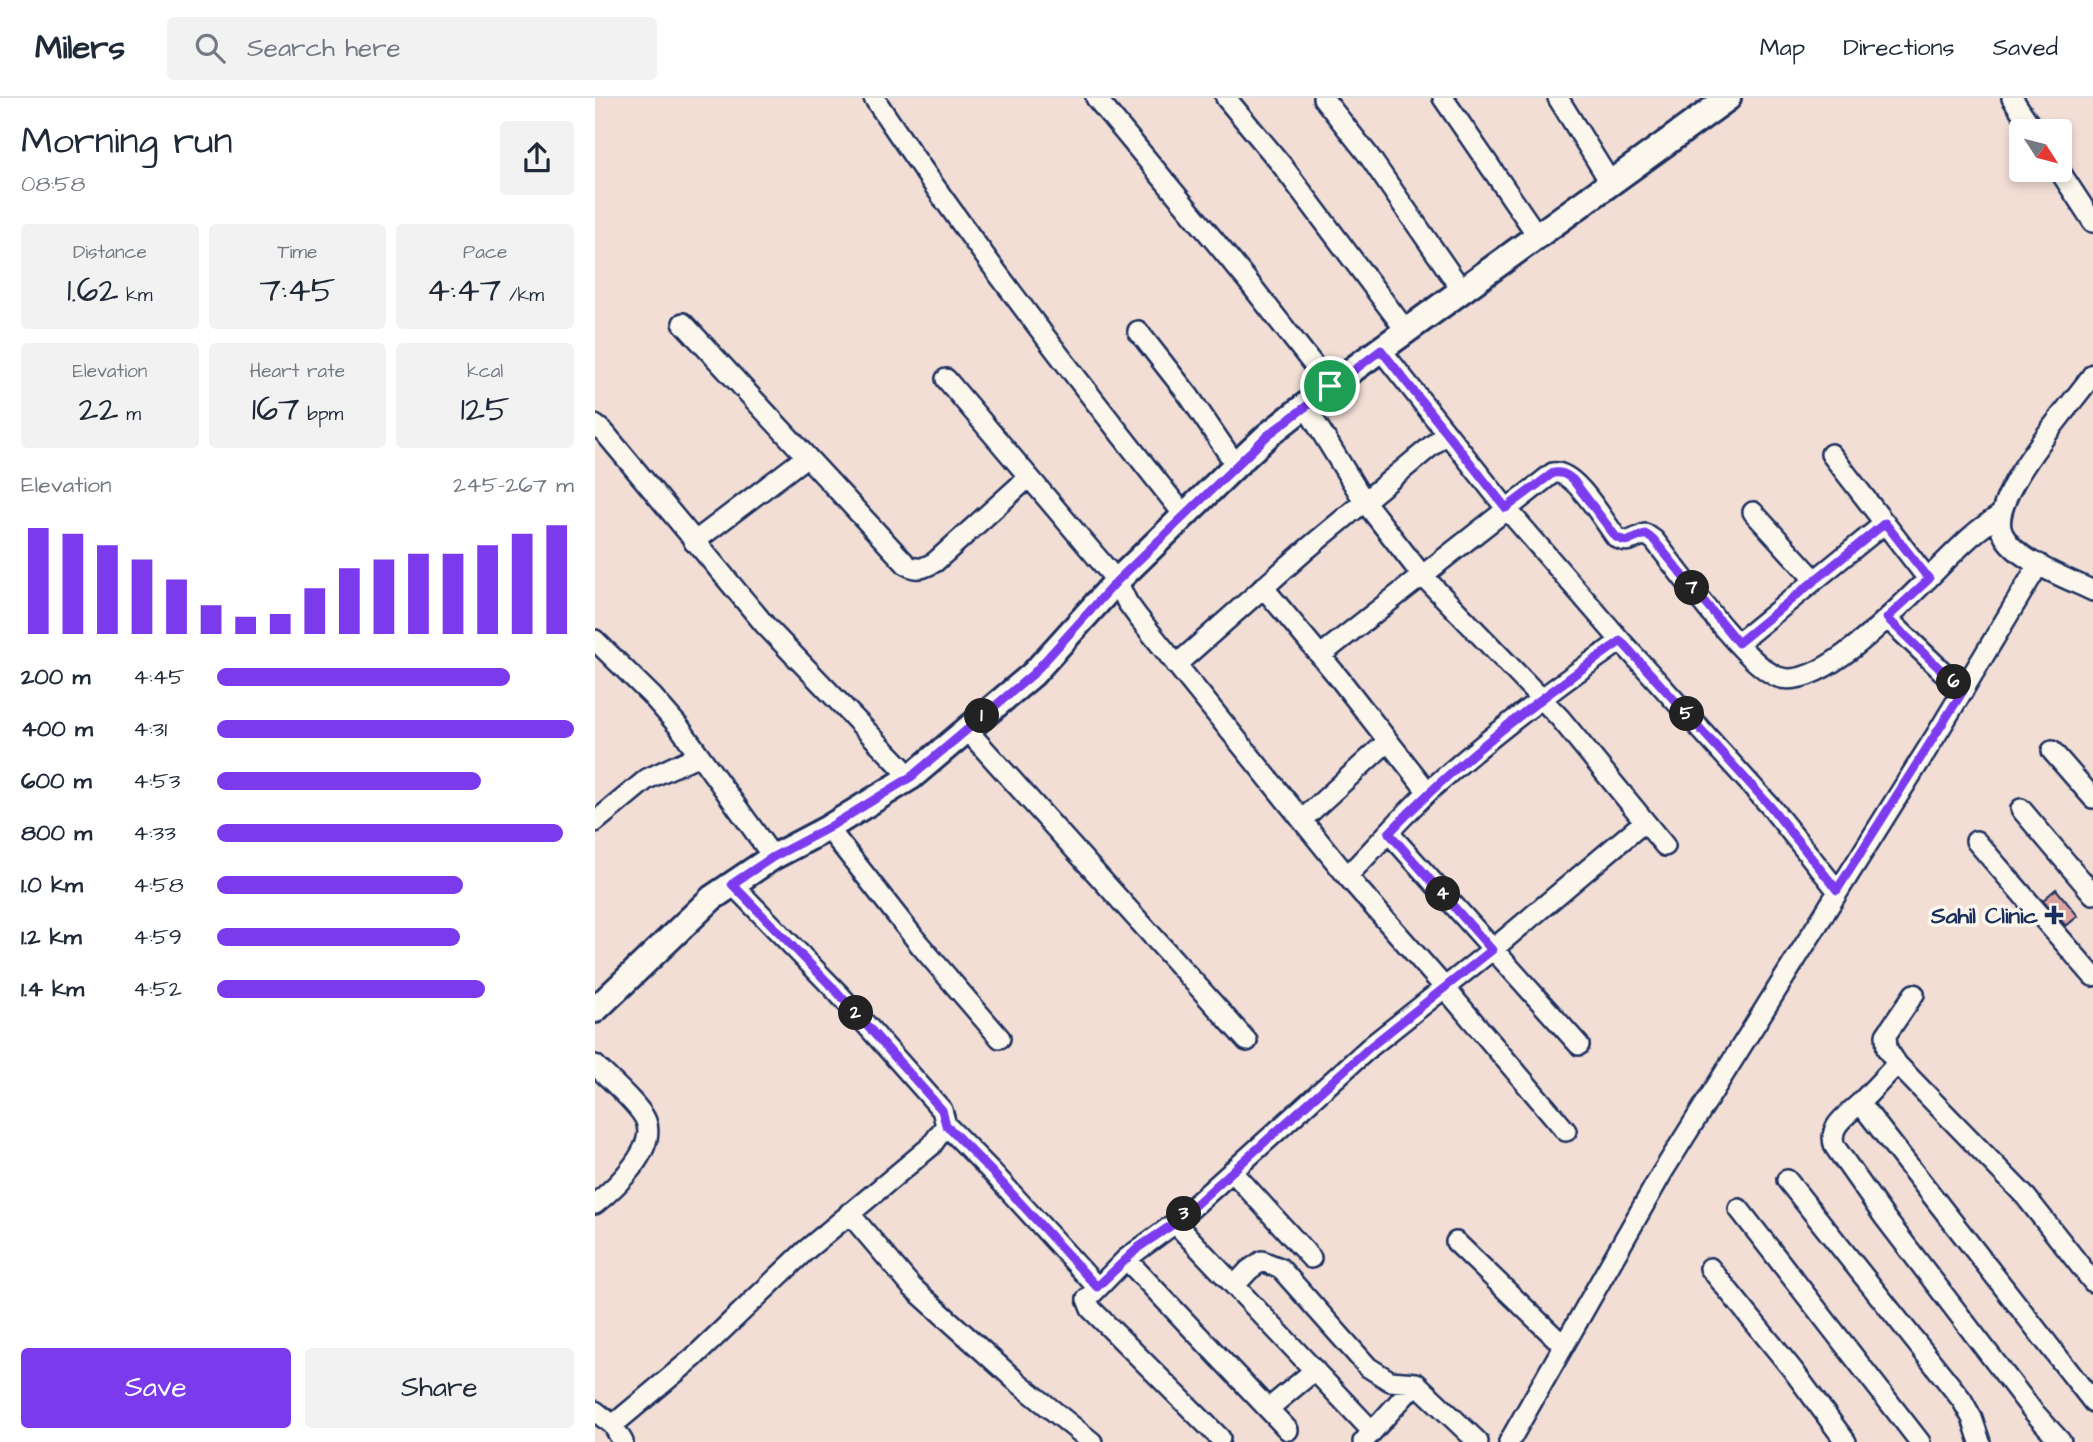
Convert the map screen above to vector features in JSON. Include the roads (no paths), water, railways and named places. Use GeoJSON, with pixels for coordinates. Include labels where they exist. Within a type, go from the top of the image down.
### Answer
{"type":"FeatureCollection","features":[{"type":"Feature","properties":{"kind":"street"},"geometry":{"type":"LineString","coordinates":[[874,98],[914,158],[1101,412],[1185,516]]}},
{"type":"Feature","properties":{"kind":"street"},"geometry":{"type":"LineString","coordinates":[[1096,98],[1247,280],[1330,386]]}},
{"type":"Feature","properties":{"kind":"street"},"geometry":{"type":"LineString","coordinates":[[1226,98],[1281,164],[1407,332]]}},
{"type":"Feature","properties":{"kind":"street"},"geometry":{"type":"LineString","coordinates":[[1323,98],[1369,156],[1463,292]]}},
{"type":"Feature","properties":{"kind":"street"},"geometry":{"type":"LineString","coordinates":[[1443,98],[1537,235]]}},
{"type":"Feature","properties":{"kind":"street"},"geometry":{"type":"LineString","coordinates":[[1558,98],[1610,182]]}},
{"type":"Feature","properties":{"kind":"street"},"geometry":{"type":"LineString","coordinates":[[595,1010],[712,898],[773,857],[828,828],[911,777],[1033,674],[1117,581],[1268,435],[1330,386],[1728,98]]}},
{"type":"Feature","properties":{"kind":"street"},"geometry":{"type":"LineString","coordinates":[[2012,98],[2026,119]]}},
{"type":"Feature","properties":{"kind":"street"},"geometry":{"type":"LineString","coordinates":[[2067,182],[2093,222]]}},
{"type":"Feature","properties":{"kind":"street"},"geometry":{"type":"LineString","coordinates":[[683,323],[907,565],[915,569],[922,569],[935,562],[1029,477]]}},
{"type":"Feature","properties":{"kind":"street"},"geometry":{"type":"LineString","coordinates":[[1138,331],[1189,396],[1236,465]]}},
{"type":"Feature","properties":{"kind":"street"},"geometry":{"type":"LineString","coordinates":[[1381,350],[1506,508],[1621,641],[1770,806],[1837,890]]}},
{"type":"Feature","properties":{"kind":"street"},"geometry":{"type":"LineString","coordinates":[[2093,374],[2011,486],[2000,515],[2002,533],[2012,546],[2039,564],[2093,591]]}},
{"type":"Feature","properties":{"kind":"street"},"geometry":{"type":"LineString","coordinates":[[946,379],[1117,581],[1127,602],[1176,665],[1347,876],[1566,1131]]}},
{"type":"Feature","properties":{"kind":"street"},"geometry":{"type":"LineString","coordinates":[[1306,407],[1364,500],[1421,574],[1541,697],[1665,846]]}},
{"type":"Feature","properties":{"kind":"street"},"geometry":{"type":"LineString","coordinates":[[595,425],[604,432],[765,625],[911,777]]}},
{"type":"Feature","properties":{"kind":"street"},"geometry":{"type":"LineString","coordinates":[[1176,665],[1364,500],[1447,433]]}},
{"type":"Feature","properties":{"kind":"street"},"geometry":{"type":"LineString","coordinates":[[1831,454],[1929,579]]}},
{"type":"Feature","properties":{"kind":"street"},"geometry":{"type":"LineString","coordinates":[[694,542],[806,457]]}},
{"type":"Feature","properties":{"kind":"street"},"geometry":{"type":"LineString","coordinates":[[1321,655],[1553,473],[1561,472],[1573,480],[1616,537],[1622,541],[1630,542],[1645,534],[1654,540],[1738,643],[1763,669],[1779,678],[1792,680],[1810,676],[1829,667],[1887,618],[1973,534],[2000,515]]}},
{"type":"Feature","properties":{"kind":"street"},"geometry":{"type":"LineString","coordinates":[[1753,512],[1815,580]]}},
{"type":"Feature","properties":{"kind":"street"},"geometry":{"type":"LineString","coordinates":[[1738,643],[1885,523]]}},
{"type":"Feature","properties":{"kind":"street"},"geometry":{"type":"LineString","coordinates":[[1509,1442],[1668,1162],[1963,691],[2039,564]]}},
{"type":"Feature","properties":{"kind":"street"},"geometry":{"type":"LineString","coordinates":[[1263,587],[1321,655],[1428,792]]}},
{"type":"Feature","properties":{"kind":"street"},"geometry":{"type":"LineString","coordinates":[[1887,618],[1963,691]]}},
{"type":"Feature","properties":{"kind":"street"},"geometry":{"type":"LineString","coordinates":[[595,640],[652,696],[699,755],[773,857]]}},
{"type":"Feature","properties":{"kind":"street"},"geometry":{"type":"LineString","coordinates":[[1347,876],[1428,792],[1541,697],[1621,641]]}},
{"type":"Feature","properties":{"kind":"street"},"geometry":{"type":"LineString","coordinates":[[967,730],[1248,1041]]}},
{"type":"Feature","properties":{"kind":"street"},"geometry":{"type":"LineString","coordinates":[[1302,820],[1388,741]]}},
{"type":"Feature","properties":{"kind":"street"},"geometry":{"type":"LineString","coordinates":[[2052,751],[2093,798]]}},
{"type":"Feature","properties":{"kind":"street"},"geometry":{"type":"LineString","coordinates":[[595,822],[641,783],[699,755]]}},
{"type":"Feature","properties":{"kind":"street"},"geometry":{"type":"LineString","coordinates":[[2021,809],[2093,894]]}},
{"type":"Feature","properties":{"kind":"street"},"geometry":{"type":"LineString","coordinates":[[1220,1438],[1090,1309],[1087,1298],[1126,1259],[1175,1223],[1370,1047],[1492,950],[1644,821]]}},
{"type":"Feature","properties":{"kind":"street"},"geometry":{"type":"LineString","coordinates":[[828,828],[920,945],[999,1038]]}},
{"type":"Feature","properties":{"kind":"street"},"geometry":{"type":"LineString","coordinates":[[1389,833],[1580,1045]]}},
{"type":"Feature","properties":{"kind":"street"},"geometry":{"type":"LineString","coordinates":[[1976,841],[2093,976]]}},
{"type":"Feature","properties":{"kind":"street"},"geometry":{"type":"LineString","coordinates":[[732,884],[838,993],[942,1110],[946,1125],[1097,1287]]}},
{"type":"Feature","properties":{"kind":"street"},"geometry":{"type":"LineString","coordinates":[[1914,994],[1886,1035],[1887,1049],[1897,1064],[2026,1198],[2093,1282]]}},
{"type":"Feature","properties":{"kind":"street"},"geometry":{"type":"LineString","coordinates":[[1897,1064],[1836,1125],[1832,1135],[1835,1147],[1885,1218],[2032,1410],[2061,1442]]}},
{"type":"Feature","properties":{"kind":"street"},"geometry":{"type":"LineString","coordinates":[[595,1065],[645,1118],[649,1131],[644,1147],[631,1170],[612,1191],[595,1204]]}},
{"type":"Feature","properties":{"kind":"street"},"geometry":{"type":"LineString","coordinates":[[1860,1103],[2093,1402]]}},
{"type":"Feature","properties":{"kind":"street"},"geometry":{"type":"LineString","coordinates":[[613,1425],[693,1358],[849,1213],[931,1146],[946,1125]]}},
{"type":"Feature","properties":{"kind":"street"},"geometry":{"type":"LineString","coordinates":[[1232,1171],[1311,1258]]}},
{"type":"Feature","properties":{"kind":"street"},"geometry":{"type":"LineString","coordinates":[[1787,1180],[1962,1400],[1972,1418],[1980,1442]]}},
{"type":"Feature","properties":{"kind":"street"},"geometry":{"type":"LineString","coordinates":[[1739,1209],[1920,1442]]}},
{"type":"Feature","properties":{"kind":"street"},"geometry":{"type":"LineString","coordinates":[[849,1213],[912,1287],[1015,1380],[1092,1442]]}},
{"type":"Feature","properties":{"kind":"street"},"geometry":{"type":"LineString","coordinates":[[1175,1223],[1315,1370],[1368,1437],[1416,1383]]}},
{"type":"Feature","properties":{"kind":"street"},"geometry":{"type":"LineString","coordinates":[[1456,1242],[1563,1345]]}},
{"type":"Feature","properties":{"kind":"street"},"geometry":{"type":"LineString","coordinates":[[1126,1259],[1288,1430]]}},
{"type":"Feature","properties":{"kind":"street"},"geometry":{"type":"LineString","coordinates":[[1235,1285],[1262,1261],[1280,1268],[1368,1367],[1390,1381],[1416,1383],[1478,1442]]}},
{"type":"Feature","properties":{"kind":"street"},"geometry":{"type":"LineString","coordinates":[[1710,1268],[1792,1369],[1846,1442]]}},
{"type":"Feature","properties":{"kind":"street"},"geometry":{"type":"LineString","coordinates":[[1268,1409],[1315,1370]]}},
{"type":"Feature","properties":{"kind":"street"},"geometry":{"type":"LineString","coordinates":[[595,1411],[613,1425],[623,1442]]}},
{"type":"Feature","properties":{"kind":"place","name":"Sahil Clinic"},"geometry":{"type":"Point","coordinates":[2054,915]}}]}
